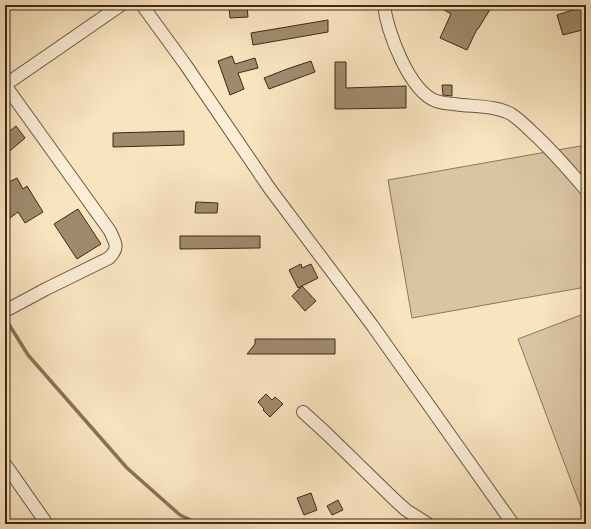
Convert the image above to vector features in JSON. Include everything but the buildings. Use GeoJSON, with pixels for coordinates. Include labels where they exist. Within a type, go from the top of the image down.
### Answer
{"type":"FeatureCollection","features":[{"type":"Feature","properties":{"kind":"street"},"geometry":{"type":"LineString","coordinates":[[5,310],[109,258],[115,252],[116,246],[110,231],[5,85],[121,5]]}},
{"type":"Feature","properties":{"kind":"street"},"geometry":{"type":"LineString","coordinates":[[142,5],[185,64],[270,189],[376,331],[513,524]]}},
{"type":"Feature","properties":{"kind":"street"},"geometry":{"type":"LineString","coordinates":[[384,5],[385,15],[394,42],[408,73],[424,94],[436,101],[493,108],[510,114],[520,120],[551,150],[586,190]]}},
{"type":"Feature","properties":{"kind":"street"},"geometry":{"type":"LineString","coordinates":[[303,412],[406,510],[428,524]]}},
{"type":"Feature","properties":{"kind":"street"},"geometry":{"type":"LineString","coordinates":[[5,464],[47,524]]}},
{"type":"Feature","properties":{"kind":"shaded area"},"geometry":{"type":"Polygon","coordinates":[[[586,145],[586,287],[412,318],[388,180],[586,145]]]}},
{"type":"Feature","properties":{"kind":"shaded area"},"geometry":{"type":"Polygon","coordinates":[[[586,313],[586,521],[518,339],[586,313]]]}},
{"type":"Feature","properties":{"kind":"waterway"},"geometry":{"type":"LineString","coordinates":[[5,318],[28,355],[127,468],[180,515],[199,524]]}}]}
